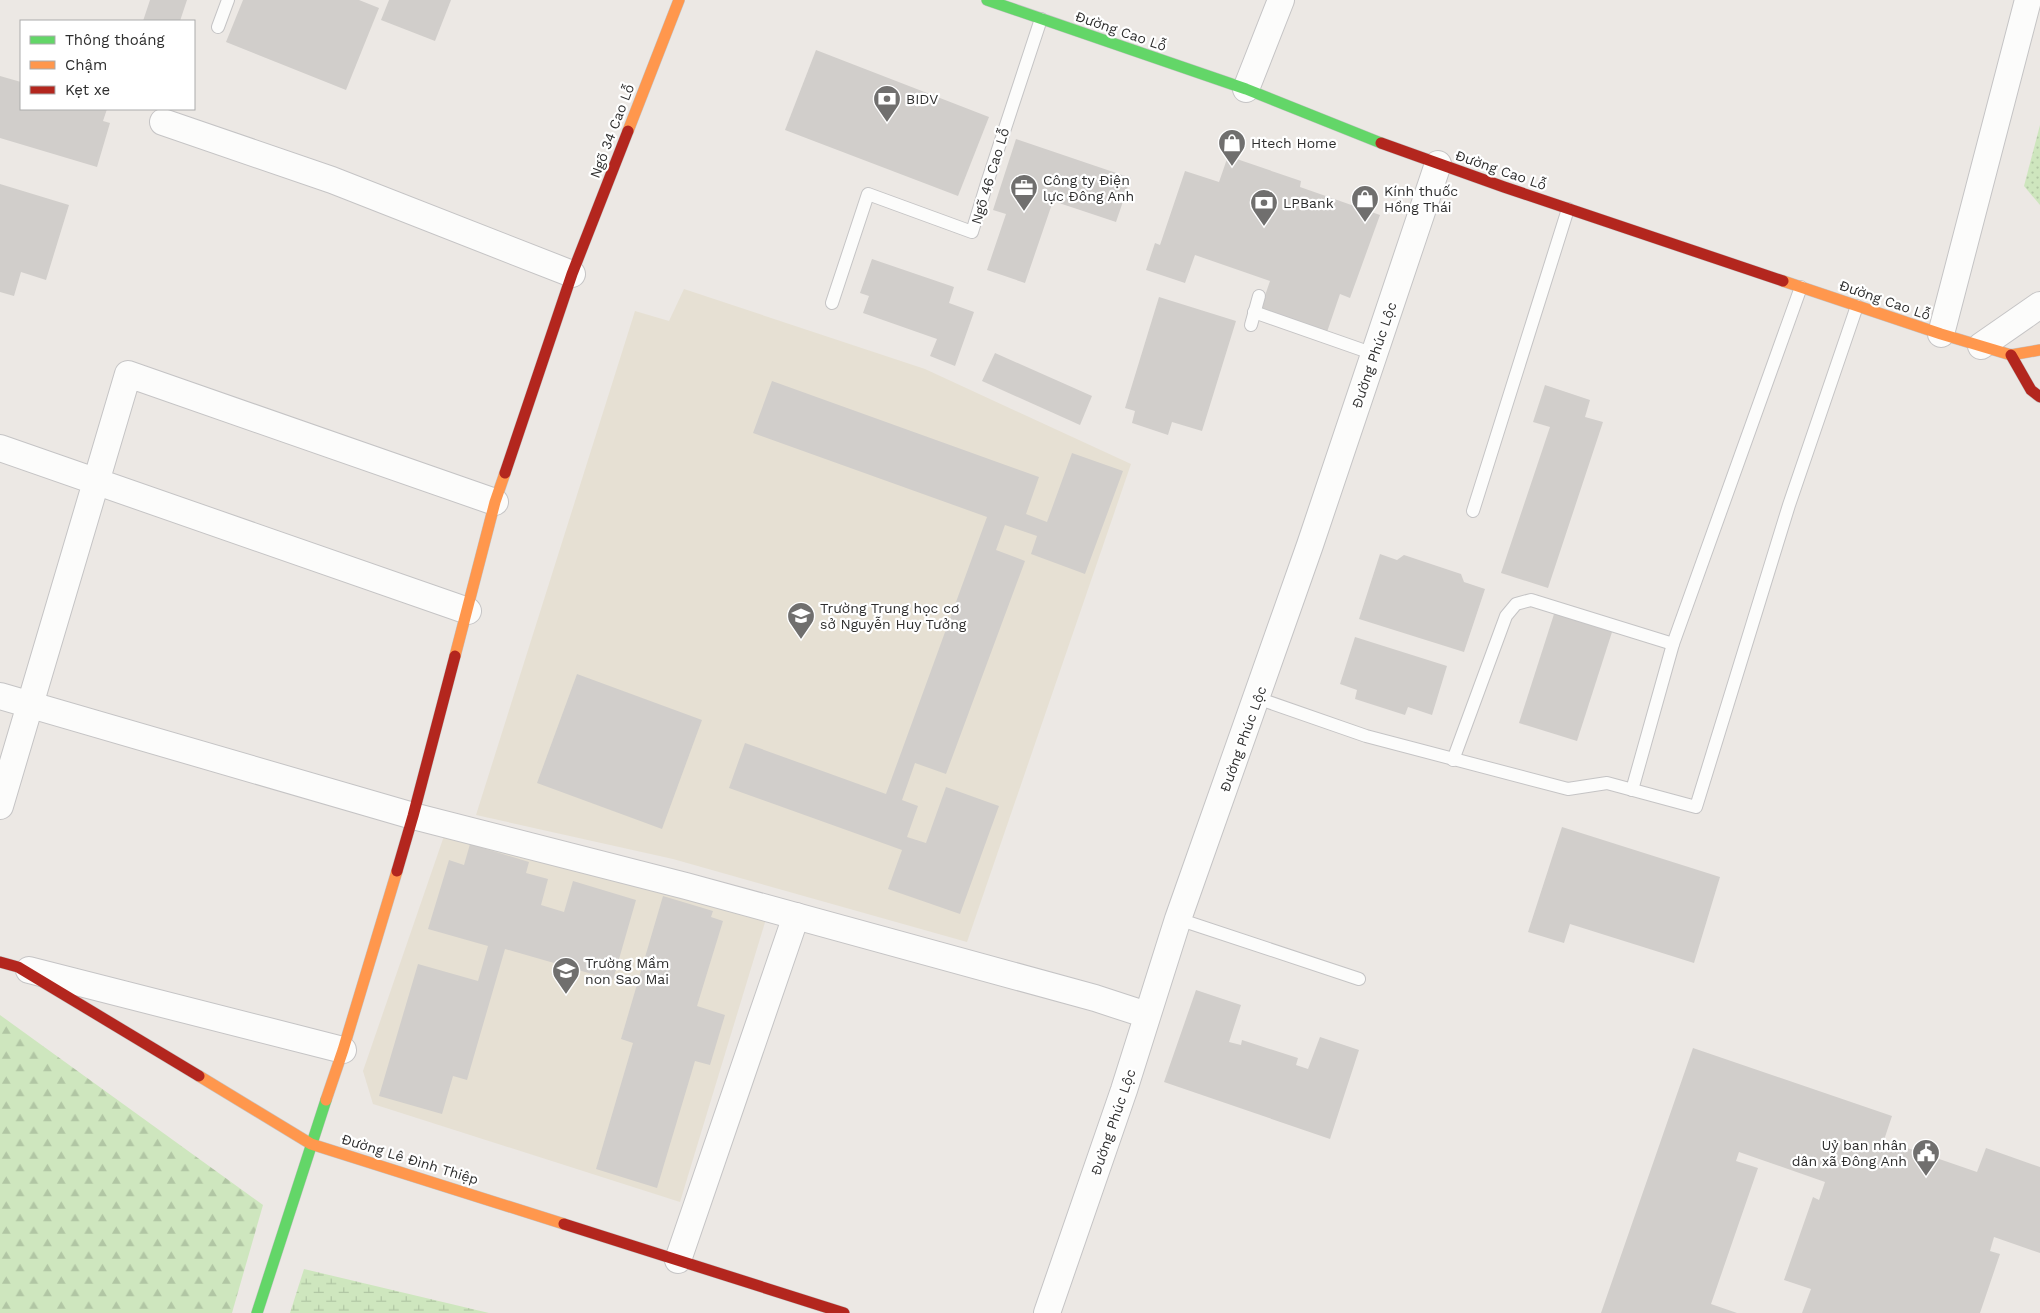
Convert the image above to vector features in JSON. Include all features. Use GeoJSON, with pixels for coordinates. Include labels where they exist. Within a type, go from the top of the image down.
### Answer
{"type":"FeatureCollection","features":[{"type":"Feature","properties":{"kind":"street","name":"Ngõ 34 Cao Lỗ"},"geometry":{"type":"LineString","coordinates":[[257,1313],[343,1050],[413,816],[468,611],[494,502],[572,274],[679,0]]}},
{"type":"Feature","properties":{"kind":"street","name":"Đường Cao Lỗ"},"geometry":{"type":"LineString","coordinates":[[987,0],[1246,90],[1438,164],[1941,334],[2011,355],[2040,350]]}},
{"type":"Feature","properties":{"kind":"street"},"geometry":{"type":"LineString","coordinates":[[1246,90],[1281,0]]}},
{"type":"Feature","properties":{"kind":"street"},"geometry":{"type":"LineString","coordinates":[[1941,334],[2028,0]]}},
{"type":"Feature","properties":{"kind":"street"},"geometry":{"type":"LineString","coordinates":[[163,122],[332,180],[572,274]]}},
{"type":"Feature","properties":{"kind":"street","name":"Đường Phúc Lộc"},"geometry":{"type":"LineString","coordinates":[[1047,1313],[1124,1090],[1178,918],[1257,698],[1438,164]]}},
{"type":"Feature","properties":{"kind":"street"},"geometry":{"type":"LineString","coordinates":[[1981,346],[2040,305]]}},
{"type":"Feature","properties":{"kind":"street"},"geometry":{"type":"LineString","coordinates":[[2011,355],[2031,390],[2040,397]]}},
{"type":"Feature","properties":{"kind":"street"},"geometry":{"type":"LineString","coordinates":[[0,806],[128,374],[494,502]]}},
{"type":"Feature","properties":{"kind":"street"},"geometry":{"type":"LineString","coordinates":[[0,448],[468,611]]}},
{"type":"Feature","properties":{"kind":"street"},"geometry":{"type":"LineString","coordinates":[[0,696],[413,816],[796,916],[1095,998],[1147,1015]]}},
{"type":"Feature","properties":{"kind":"street"},"geometry":{"type":"LineString","coordinates":[[678,1260],[796,916]]}},
{"type":"Feature","properties":{"kind":"street"},"geometry":{"type":"LineString","coordinates":[[9,964],[343,1050]]}},
{"type":"Feature","properties":{"kind":"street","name":"Đường Lê Đình Thiệp"},"geometry":{"type":"LineString","coordinates":[[9,964],[311,1144],[844,1313]]}},
{"type":"Feature","properties":{"kind":"lane"},"geometry":{"type":"LineString","coordinates":[[218,27],[228,0]]}},
{"type":"Feature","properties":{"kind":"lane","name":"Ngõ 46 Cao Lỗ"},"geometry":{"type":"LineString","coordinates":[[832,303],[868,194],[972,232],[1041,19]]}},
{"type":"Feature","properties":{"kind":"lane"},"geometry":{"type":"LineString","coordinates":[[1473,511],[1568,208]]}},
{"type":"Feature","properties":{"kind":"lane"},"geometry":{"type":"LineString","coordinates":[[1632,790],[1673,644],[1801,287]]}},
{"type":"Feature","properties":{"kind":"lane"},"geometry":{"type":"LineString","coordinates":[[1251,325],[1259,296]]}},
{"type":"Feature","properties":{"kind":"lane"},"geometry":{"type":"LineString","coordinates":[[1257,698],[1366,736],[1568,789],[1607,783],[1696,807],[1789,505],[1857,306]]}},
{"type":"Feature","properties":{"kind":"lane"},"geometry":{"type":"LineString","coordinates":[[1254,312],[1374,354]]}},
{"type":"Feature","properties":{"kind":"lane"},"geometry":{"type":"LineString","coordinates":[[1453,760],[1506,616],[1516,604],[1531,600],[1673,644]]}},
{"type":"Feature","properties":{"kind":"lane"},"geometry":{"type":"LineString","coordinates":[[1178,918],[1359,979]]}},
{"type":"Feature","properties":{"kind":"shaded area","name":"Trường Trung học cơ sở Nguyễn Huy Tưởng"},"geometry":{"type":"Polygon","coordinates":[[[684,289],[925,369],[1131,464],[967,942],[673,859],[476,815],[635,311],[669,321],[684,289]]]}},
{"type":"Feature","properties":{"kind":"shaded area","name":"Trường Mầm non Sao Mai"},"geometry":{"type":"Polygon","coordinates":[[[444,836],[766,919],[680,1202],[373,1104],[363,1071],[444,836]]]}},
{"type":"Feature","properties":{"kind":"green space"},"geometry":{"type":"Polygon","coordinates":[[[2040,125],[2040,205],[2024,186],[2040,125]]]}},
{"type":"Feature","properties":{"kind":"green space"},"geometry":{"type":"Polygon","coordinates":[[[0,1015],[263,1205],[232,1313],[0,1313],[0,1015]]]}},
{"type":"Feature","properties":{"kind":"green space"},"geometry":{"type":"Polygon","coordinates":[[[304,1269],[489,1313],[290,1313],[304,1269]]]}},
{"type":"Feature","properties":{"kind":"building"},"geometry":{"type":"Polygon","coordinates":[[[150,0],[187,0],[180,20],[143,20],[150,0]]]}},
{"type":"Feature","properties":{"kind":"building"},"geometry":{"type":"Polygon","coordinates":[[[243,0],[359,0],[379,8],[346,90],[226,42],[243,0]]]}},
{"type":"Feature","properties":{"kind":"building"},"geometry":{"type":"Polygon","coordinates":[[[389,0],[451,0],[435,41],[381,20],[389,0]]]}},
{"type":"Feature","properties":{"kind":"building","name":"BIDV"},"geometry":{"type":"Polygon","coordinates":[[[816,50],[989,117],[958,196],[785,130],[816,50]]]}},
{"type":"Feature","properties":{"kind":"building"},"geometry":{"type":"Polygon","coordinates":[[[0,76],[20,82],[20,110],[107,110],[103,121],[110,123],[97,167],[0,138],[0,76]]]}},
{"type":"Feature","properties":{"kind":"building","name":"Công ty Điện lực Đông Anh"},"geometry":{"type":"Polygon","coordinates":[[[1016,139],[1131,178],[1116,222],[1053,201],[1025,283],[987,270],[1006,214],[993,210],[1016,139]]]}},
{"type":"Feature","properties":{"kind":"building"},"geometry":{"type":"Polygon","coordinates":[[[1228,156],[1301,181],[1300,187],[1380,215],[1350,298],[1340,294],[1327,332],[1260,310],[1270,281],[1195,255],[1185,283],[1146,270],[1155,243],[1160,245],[1185,171],[1219,182],[1228,156]]]}},
{"type":"Feature","properties":{"kind":"building"},"geometry":{"type":"Polygon","coordinates":[[[0,184],[69,205],[46,280],[21,272],[14,296],[0,292],[0,184]]]}},
{"type":"Feature","properties":{"kind":"building"},"geometry":{"type":"Polygon","coordinates":[[[872,259],[954,287],[949,303],[974,312],[955,366],[930,356],[937,339],[863,313],[869,296],[860,293],[872,259]]]}},
{"type":"Feature","properties":{"kind":"building"},"geometry":{"type":"Polygon","coordinates":[[[1159,297],[1236,321],[1202,431],[1172,422],[1168,435],[1132,423],[1135,411],[1125,408],[1159,297]]]}},
{"type":"Feature","properties":{"kind":"building"},"geometry":{"type":"Polygon","coordinates":[[[995,353],[1092,396],[1080,425],[982,381],[995,353]]]}},
{"type":"Feature","properties":{"kind":"building"},"geometry":{"type":"Polygon","coordinates":[[[772,381],[1039,477],[1026,514],[1047,522],[1072,453],[1123,471],[1085,574],[1031,554],[1037,536],[1005,525],[996,550],[1025,561],[946,774],[915,763],[902,800],[918,806],[907,837],[926,843],[946,787],[999,806],[960,914],[888,889],[902,850],[729,788],[745,743],[886,794],[987,517],[753,433],[772,381]]]}},
{"type":"Feature","properties":{"kind":"building"},"geometry":{"type":"Polygon","coordinates":[[[1545,385],[1590,400],[1585,417],[1603,422],[1548,588],[1501,573],[1550,427],[1533,422],[1545,385]]]}},
{"type":"Feature","properties":{"kind":"building"},"geometry":{"type":"Polygon","coordinates":[[[1380,554],[1397,560],[1404,555],[1461,574],[1464,582],[1485,589],[1464,652],[1359,619],[1380,554]]]}},
{"type":"Feature","properties":{"kind":"building"},"geometry":{"type":"Polygon","coordinates":[[[1555,611],[1613,629],[1577,741],[1519,723],[1555,611]]]}},
{"type":"Feature","properties":{"kind":"building"},"geometry":{"type":"Polygon","coordinates":[[[1355,637],[1447,666],[1432,715],[1408,707],[1405,715],[1355,699],[1357,690],[1340,684],[1355,637]]]}},
{"type":"Feature","properties":{"kind":"building"},"geometry":{"type":"Polygon","coordinates":[[[577,674],[702,720],[662,829],[537,783],[577,674]]]}},
{"type":"Feature","properties":{"kind":"building"},"geometry":{"type":"Polygon","coordinates":[[[1562,827],[1720,877],[1694,963],[1570,924],[1564,943],[1528,932],[1562,827]]]}},
{"type":"Feature","properties":{"kind":"building"},"geometry":{"type":"Polygon","coordinates":[[[470,844],[529,862],[526,873],[548,879],[541,905],[564,912],[573,881],[636,900],[613,980],[505,949],[467,1080],[453,1076],[442,1114],[379,1096],[418,964],[478,981],[488,946],[428,929],[449,860],[464,865],[470,844]]]}},
{"type":"Feature","properties":{"kind":"building"},"geometry":{"type":"Polygon","coordinates":[[[663,896],[713,911],[711,917],[723,921],[697,1006],[725,1015],[710,1065],[695,1061],[657,1188],[596,1169],[633,1043],[621,1039],[663,896]]]}},
{"type":"Feature","properties":{"kind":"building"},"geometry":{"type":"Polygon","coordinates":[[[1196,990],[1241,1005],[1229,1042],[1241,1045],[1242,1040],[1298,1058],[1296,1065],[1308,1069],[1320,1037],[1359,1050],[1330,1139],[1164,1082],[1196,990]]]}},
{"type":"Feature","properties":{"kind":"building","name":"Uỷ ban nhân dân xã Đông Anh"},"geometry":{"type":"Polygon","coordinates":[[[1693,1048],[1892,1116],[1884,1140],[1977,1172],[1986,1148],[2040,1167],[2040,1253],[1994,1237],[1990,1251],[2000,1254],[1980,1313],[1802,1313],[1811,1289],[1784,1280],[1813,1197],[1819,1200],[1825,1182],[1739,1152],[1736,1161],[1758,1168],[1711,1304],[1737,1313],[1601,1313],[1693,1048]]]}},
{"type":"Feature","properties":{"kind":"traffic: fast"},"geometry":{"type":"LineString","coordinates":[[987,0],[1246,89],[1381,143]]}},
{"type":"Feature","properties":{"kind":"traffic: fast"},"geometry":{"type":"LineString","coordinates":[[257,1313],[326,1100]]}},
{"type":"Feature","properties":{"kind":"traffic: slow"},"geometry":{"type":"LineString","coordinates":[[628,131],[679,0]]}},
{"type":"Feature","properties":{"kind":"traffic: slow"},"geometry":{"type":"LineString","coordinates":[[1783,281],[1941,334],[2011,355],[2040,350]]}},
{"type":"Feature","properties":{"kind":"traffic: slow"},"geometry":{"type":"LineString","coordinates":[[455,656],[495,502],[505,473]]}},
{"type":"Feature","properties":{"kind":"traffic: slow"},"geometry":{"type":"LineString","coordinates":[[326,1100],[397,871]]}},
{"type":"Feature","properties":{"kind":"traffic: slow"},"geometry":{"type":"LineString","coordinates":[[199,1076],[311,1144],[564,1224]]}},
{"type":"Feature","properties":{"kind":"traffic: jam"},"geometry":{"type":"LineString","coordinates":[[505,473],[572,274],[628,131]]}},
{"type":"Feature","properties":{"kind":"traffic: jam"},"geometry":{"type":"LineString","coordinates":[[1381,143],[1504,187],[1783,281]]}},
{"type":"Feature","properties":{"kind":"traffic: jam"},"geometry":{"type":"LineString","coordinates":[[2011,355],[2031,390],[2040,397]]}},
{"type":"Feature","properties":{"kind":"traffic: jam"},"geometry":{"type":"LineString","coordinates":[[397,871],[455,656]]}},
{"type":"Feature","properties":{"kind":"traffic: jam"},"geometry":{"type":"LineString","coordinates":[[0,962],[18,967],[199,1076]]}},
{"type":"Feature","properties":{"kind":"traffic: jam"},"geometry":{"type":"LineString","coordinates":[[564,1224],[844,1313]]}},
{"type":"Feature","properties":{"kind":"place","name":"BIDV"},"geometry":{"type":"Point","coordinates":[887,123]}},
{"type":"Feature","properties":{"kind":"place","name":"Htech Home"},"geometry":{"type":"Point","coordinates":[1232,167]}},
{"type":"Feature","properties":{"kind":"place","name":"Công ty Điện lực Đông Anh"},"geometry":{"type":"Point","coordinates":[1024,212]}},
{"type":"Feature","properties":{"kind":"place","name":"Kính thuốc Hồng Thái"},"geometry":{"type":"Point","coordinates":[1365,223]}},
{"type":"Feature","properties":{"kind":"place","name":"LPBank"},"geometry":{"type":"Point","coordinates":[1264,227]}},
{"type":"Feature","properties":{"kind":"place","name":"Trường Trung học cơ sở Nguyễn Huy Tưởng"},"geometry":{"type":"Point","coordinates":[801,640]}},
{"type":"Feature","properties":{"kind":"place","name":"Trường Mầm non Sao Mai"},"geometry":{"type":"Point","coordinates":[566,995]}},
{"type":"Feature","properties":{"kind":"place","name":"Uỷ ban nhân dân xã Đông Anh"},"geometry":{"type":"Point","coordinates":[1926,1177]}}]}
